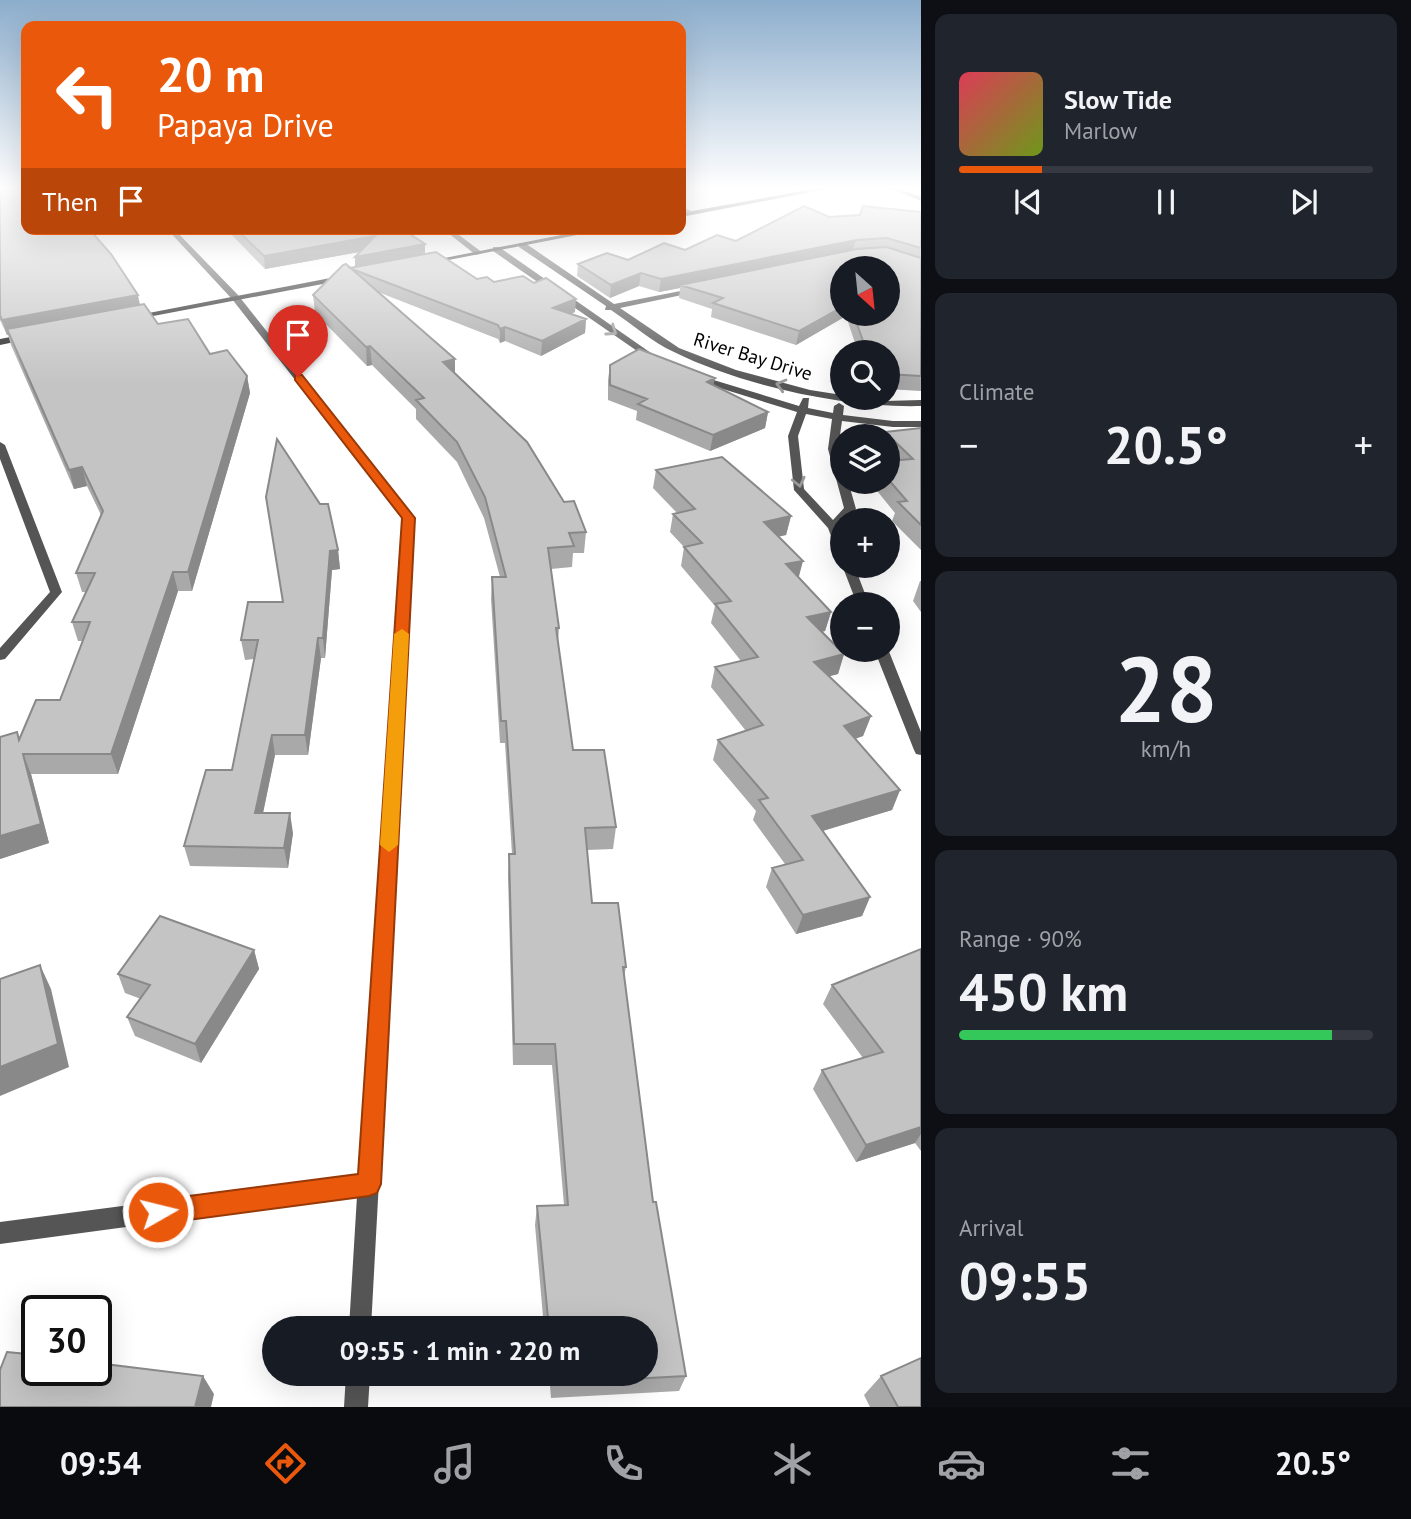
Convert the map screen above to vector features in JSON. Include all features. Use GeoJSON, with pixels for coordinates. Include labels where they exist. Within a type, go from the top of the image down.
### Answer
{"type":"FeatureCollection","features":[{"type":"Feature","properties":{"kind":"street"},"geometry":{"type":"LineString","coordinates":[[192,252],[235,297],[409,518],[361,1316]]}},
{"type":"Feature","properties":{"kind":"street"},"geometry":{"type":"LineString","coordinates":[[412,265],[487,252]]}},
{"type":"Feature","properties":{"kind":"street","name":"River Bay Drive"},"geometry":{"type":"LineString","coordinates":[[498,252],[663,364]]}},
{"type":"Feature","properties":{"kind":"street","name":"River Bay Drive"},"geometry":{"type":"LineString","coordinates":[[532,252],[676,350],[733,372],[830,396]]}},
{"type":"Feature","properties":{"kind":"street"},"geometry":{"type":"LineString","coordinates":[[118,319],[357,275]]}},
{"type":"Feature","properties":{"kind":"street"},"geometry":{"type":"LineString","coordinates":[[587,313],[706,288]]}},
{"type":"Feature","properties":{"kind":"street"},"geometry":{"type":"LineString","coordinates":[[0,342],[39,334]]}},
{"type":"Feature","properties":{"kind":"street","name":"River Bay Drive"},"geometry":{"type":"LineString","coordinates":[[686,374],[738,392],[803,408],[838,415],[921,424]]}},
{"type":"Feature","properties":{"kind":"street"},"geometry":{"type":"LineString","coordinates":[[809,393],[793,436],[799,490],[830,524]]}},
{"type":"Feature","properties":{"kind":"street","name":"River Bay Drive"},"geometry":{"type":"LineString","coordinates":[[900,404],[921,403]]}},
{"type":"Feature","properties":{"kind":"street"},"geometry":{"type":"LineString","coordinates":[[839,410],[832,449],[850,508]]}},
{"type":"Feature","properties":{"kind":"street"},"geometry":{"type":"LineString","coordinates":[[0,445],[56,592],[0,656]]}},
{"type":"Feature","properties":{"kind":"street"},"geometry":{"type":"LineString","coordinates":[[886,662],[921,750]]}},
{"type":"Feature","properties":{"kind":"street"},"geometry":{"type":"LineString","coordinates":[[0,1233],[369,1184]]}},
{"type":"Feature","properties":{"kind":"street"},"geometry":{"type":"LineString","coordinates":[[356,1407],[357,1386]]}},
{"type":"Feature","properties":{"kind":"building"},"geometry":{"type":"Polygon","coordinates":[[[0,252],[109,252],[138,295],[2,320],[0,252]]]}},
{"type":"Feature","properties":{"kind":"building"},"geometry":{"type":"Polygon","coordinates":[[[259,252],[288,252],[264,256],[259,252]]]}},
{"type":"Feature","properties":{"kind":"building"},"geometry":{"type":"Polygon","coordinates":[[[360,252],[384,252],[355,257],[360,252]]]}},
{"type":"Feature","properties":{"kind":"building"},"geometry":{"type":"Polygon","coordinates":[[[436,252],[477,279],[487,277],[494,282],[523,276],[534,283],[546,278],[576,299],[553,308],[586,319],[542,341],[505,327],[500,329],[498,325],[350,268],[436,252]]]}},
{"type":"Feature","properties":{"kind":"building"},"geometry":{"type":"Polygon","coordinates":[[[646,252],[798,252],[661,279],[641,273],[611,285],[578,264],[607,253],[628,260],[646,252]]]}},
{"type":"Feature","properties":{"kind":"building"},"geometry":{"type":"Polygon","coordinates":[[[844,252],[901,252],[921,258],[921,376],[900,375],[900,340],[863,340],[858,326],[900,326],[900,256],[830,256],[830,314],[799,331],[713,303],[723,298],[680,285],[844,252]]]}},
{"type":"Feature","properties":{"kind":"building"},"geometry":{"type":"Polygon","coordinates":[[[346,264],[455,359],[443,362],[527,442],[564,502],[574,501],[586,532],[569,533],[574,546],[548,548],[559,628],[556,628],[573,750],[604,750],[616,827],[585,828],[592,903],[618,903],[626,967],[623,967],[653,1202],[656,1202],[686,1376],[658,1377],[658,1316],[548,1316],[537,1206],[568,1205],[555,1044],[514,1044],[509,854],[515,854],[506,721],[501,721],[492,577],[506,577],[485,497],[457,442],[416,400],[424,398],[313,295],[346,264]]]}},
{"type":"Feature","properties":{"kind":"building"},"geometry":{"type":"Polygon","coordinates":[[[144,304],[158,324],[188,319],[210,354],[227,350],[247,376],[188,572],[173,572],[111,754],[23,754],[41,824],[0,836],[0,737],[17,732],[19,740],[36,700],[60,700],[90,622],[72,622],[95,573],[76,573],[103,511],[82,467],[69,470],[7,329],[144,304]]]}},
{"type":"Feature","properties":{"kind":"building"},"geometry":{"type":"Polygon","coordinates":[[[639,349],[715,378],[707,382],[768,412],[713,435],[638,404],[647,399],[610,385],[610,365],[639,349]]]}},
{"type":"Feature","properties":{"kind":"building"},"geometry":{"type":"Polygon","coordinates":[[[921,428],[921,525],[898,502],[907,501],[900,493],[900,460],[913,459],[900,446],[900,430],[921,428]]]}},
{"type":"Feature","properties":{"kind":"building"},"geometry":{"type":"Polygon","coordinates":[[[277,439],[320,504],[328,504],[338,550],[330,551],[323,638],[318,638],[305,735],[272,735],[255,813],[290,813],[284,848],[184,846],[206,770],[232,770],[258,640],[241,640],[248,602],[283,602],[266,497],[277,439]]]}},
{"type":"Feature","properties":{"kind":"building"},"geometry":{"type":"Polygon","coordinates":[[[722,457],[791,516],[764,522],[803,561],[786,564],[830,611],[807,617],[830,640],[830,658],[814,662],[871,716],[844,726],[900,790],[812,816],[870,897],[803,915],[772,868],[803,860],[759,800],[768,798],[718,740],[763,725],[715,667],[758,657],[715,604],[731,601],[684,547],[702,543],[673,514],[695,509],[656,470],[722,457]]]}},
{"type":"Feature","properties":{"kind":"building"},"geometry":{"type":"Polygon","coordinates":[[[160,916],[254,950],[195,1044],[127,1017],[150,985],[118,974],[160,916]]]}},
{"type":"Feature","properties":{"kind":"building"},"geometry":{"type":"Polygon","coordinates":[[[921,949],[921,1127],[866,1145],[822,1070],[883,1052],[832,985],[921,949]]]}},
{"type":"Feature","properties":{"kind":"building"},"geometry":{"type":"Polygon","coordinates":[[[40,965],[58,1044],[0,1067],[0,979],[40,965]]]}},
{"type":"Feature","properties":{"kind":"building"},"geometry":{"type":"Polygon","coordinates":[[[7,1352],[21,1353],[21,1386],[112,1386],[112,1365],[203,1376],[195,1407],[0,1407],[0,1370],[7,1352]]]}},
{"type":"Feature","properties":{"kind":"building"},"geometry":{"type":"Polygon","coordinates":[[[921,1358],[921,1407],[898,1407],[881,1376],[921,1358]]]}},
{"type":"Feature","properties":{"kind":"slow traffic"},"geometry":{"type":"LineString","coordinates":[[389,845],[402,634]]}},
{"type":"Feature","properties":{"kind":"route"},"geometry":{"type":"LineString","coordinates":[[158,1212],[369,1184],[409,518],[298,377]]}}]}
